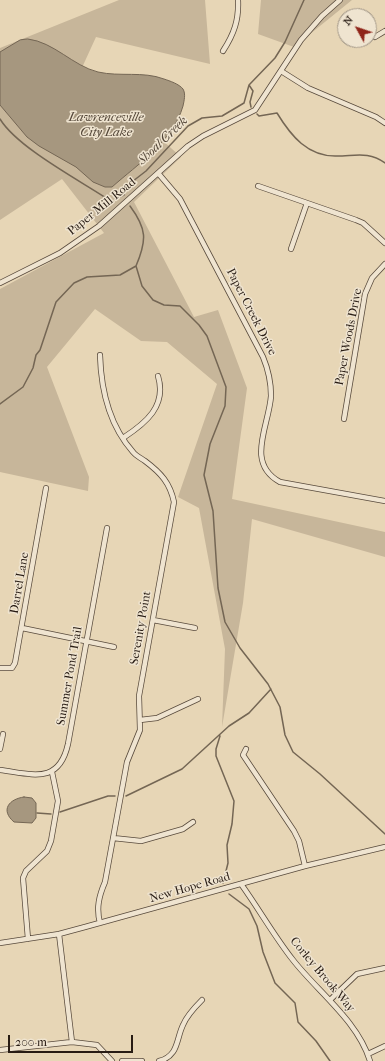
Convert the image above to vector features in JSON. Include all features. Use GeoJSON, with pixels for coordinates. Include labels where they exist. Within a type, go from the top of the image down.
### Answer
{"type":"FeatureCollection","features":[{"type":"Feature","properties":{"kind":"street"},"geometry":{"type":"LineString","coordinates":[[223,51],[235,28],[238,14],[238,0]]}},
{"type":"Feature","properties":{"kind":"street","name":"Paper Mill Road"},"geometry":{"type":"LineString","coordinates":[[0,283],[60,253],[99,226],[198,139],[255,110],[301,40],[322,16],[340,0]]}},
{"type":"Feature","properties":{"kind":"street"},"geometry":{"type":"LineString","coordinates":[[281,71],[308,88],[376,117],[385,123]]}},
{"type":"Feature","properties":{"kind":"street","name":"Paper Creek Drive"},"geometry":{"type":"LineString","coordinates":[[158,173],[180,199],[263,357],[268,370],[270,396],[261,453],[262,465],[266,473],[280,482],[385,501]]}},
{"type":"Feature","properties":{"kind":"street"},"geometry":{"type":"LineString","coordinates":[[258,186],[363,223],[385,243]]}},
{"type":"Feature","properties":{"kind":"street"},"geometry":{"type":"LineString","coordinates":[[291,249],[308,203]]}},
{"type":"Feature","properties":{"kind":"street","name":"Paper Woods Drive"},"geometry":{"type":"LineString","coordinates":[[344,419],[365,294],[372,278],[385,264]]}},
{"type":"Feature","properties":{"kind":"street","name":"Serenity Point"},"geometry":{"type":"LineString","coordinates":[[100,355],[101,376],[105,399],[118,430],[134,453],[164,476],[171,489],[174,502],[139,696],[140,730],[127,762],[105,882],[98,899],[97,910],[100,923]]}},
{"type":"Feature","properties":{"kind":"street"},"geometry":{"type":"LineString","coordinates":[[123,438],[140,427],[156,407],[161,387],[158,376]]}},
{"type":"Feature","properties":{"kind":"street","name":"Darrel Lane"},"geometry":{"type":"LineString","coordinates":[[0,668],[12,668],[15,663],[46,488]]}},
{"type":"Feature","properties":{"kind":"street","name":"Summer Pond Trail"},"geometry":{"type":"LineString","coordinates":[[52,772],[61,764],[66,752],[107,528]]}},
{"type":"Feature","properties":{"kind":"street"},"geometry":{"type":"LineString","coordinates":[[153,620],[195,628]]}},
{"type":"Feature","properties":{"kind":"street"},"geometry":{"type":"LineString","coordinates":[[22,628],[114,647]]}},
{"type":"Feature","properties":{"kind":"street"},"geometry":{"type":"LineString","coordinates":[[140,720],[157,718],[198,699]]}},
{"type":"Feature","properties":{"kind":"street"},"geometry":{"type":"LineString","coordinates":[[0,749],[3,734]]}},
{"type":"Feature","properties":{"kind":"street"},"geometry":{"type":"LineString","coordinates":[[246,748],[243,755],[294,831],[299,841],[305,866]]}},
{"type":"Feature","properties":{"kind":"street"},"geometry":{"type":"LineString","coordinates":[[0,770],[40,774],[52,772],[58,801],[51,841],[47,851],[26,871],[23,878],[28,939]]}},
{"type":"Feature","properties":{"kind":"street"},"geometry":{"type":"LineString","coordinates":[[113,838],[141,840],[183,829],[193,822]]}},
{"type":"Feature","properties":{"kind":"street","name":"New Hope Road"},"geometry":{"type":"LineString","coordinates":[[0,943],[59,934],[305,866],[385,847]]}},
{"type":"Feature","properties":{"kind":"street","name":"Corley Brook Way"},"geometry":{"type":"LineString","coordinates":[[241,884],[292,959],[330,1000],[356,1033],[368,1054],[370,1061]]}},
{"type":"Feature","properties":{"kind":"street"},"geometry":{"type":"LineString","coordinates":[[59,934],[72,1042]]}},
{"type":"Feature","properties":{"kind":"street"},"geometry":{"type":"LineString","coordinates":[[330,1000],[357,974],[385,968]]}},
{"type":"Feature","properties":{"kind":"street"},"geometry":{"type":"LineString","coordinates":[[159,1061],[165,1060],[174,1052],[179,1043],[183,1024],[202,1000]]}},
{"type":"Feature","properties":{"kind":"street"},"geometry":{"type":"LineString","coordinates":[[0,1050],[72,1042],[97,1045],[112,1061]]}},
{"type":"Feature","properties":{"kind":"street"},"geometry":{"type":"LineString","coordinates":[[368,1054],[385,1046]]}},
{"type":"Feature","properties":{"kind":"street"},"geometry":{"type":"LineString","coordinates":[[122,1061],[142,1061]]}},
{"type":"Feature","properties":{"kind":"shaded area"},"geometry":{"type":"Polygon","coordinates":[[[119,0],[205,0],[210,64],[96,37],[64,107],[162,140],[181,157],[134,202],[194,317],[218,310],[247,388],[232,499],[385,532],[385,557],[252,519],[243,603],[222,727],[225,649],[199,508],[178,497],[217,384],[167,342],[141,341],[95,309],[47,367],[89,477],[88,491],[0,472],[0,289],[104,233],[62,179],[0,220],[0,48],[119,0]]]}},
{"type":"Feature","properties":{"kind":"shaded area"},"geometry":{"type":"Polygon","coordinates":[[[261,0],[352,0],[342,8],[337,8],[337,12],[294,47],[258,34],[261,0]]]}},
{"type":"Feature","properties":{"kind":"water","name":"Lawrenceville City Lake"},"geometry":{"type":"Polygon","coordinates":[[[28,39],[37,41],[55,49],[80,65],[98,72],[148,75],[174,83],[183,89],[185,95],[183,106],[178,119],[171,130],[154,151],[112,187],[105,187],[93,182],[76,167],[39,146],[27,137],[0,105],[0,52],[20,40],[28,39]]]}},
{"type":"Feature","properties":{"kind":"water"},"geometry":{"type":"Polygon","coordinates":[[[24,797],[32,798],[36,803],[36,818],[32,823],[14,822],[8,813],[8,806],[14,800],[24,797]]]}},
{"type":"Feature","properties":{"kind":"waterway","name":"Shoal Creek"},"geometry":{"type":"LineString","coordinates":[[115,199],[124,195],[124,188],[146,171],[188,126],[202,118],[222,116],[244,103],[249,85],[275,58],[285,42],[304,0]]}},
{"type":"Feature","properties":{"kind":"waterway"},"geometry":{"type":"LineString","coordinates":[[249,85],[253,91],[250,102],[251,107]]}},
{"type":"Feature","properties":{"kind":"waterway"},"geometry":{"type":"LineString","coordinates":[[257,114],[259,116],[277,113],[294,137],[301,144],[317,153],[337,156],[368,156],[379,159],[385,163]]}},
{"type":"Feature","properties":{"kind":"waterway"},"geometry":{"type":"LineString","coordinates":[[0,119],[8,130],[33,151],[106,198]]}},
{"type":"Feature","properties":{"kind":"waterway","name":"Shoal Creek"},"geometry":{"type":"LineString","coordinates":[[0,404],[23,387],[33,368],[36,355],[40,350],[56,302],[74,283],[87,277],[120,275],[136,266],[140,257],[144,235],[140,221],[130,206]]}},
{"type":"Feature","properties":{"kind":"waterway"},"geometry":{"type":"LineString","coordinates":[[136,266],[142,286],[153,300],[164,305],[180,306],[199,325],[207,336],[226,387],[225,406],[210,444],[204,475],[213,511],[218,588],[225,622],[240,648],[268,684],[280,707],[285,735],[293,752],[320,774],[385,834]]}},
{"type":"Feature","properties":{"kind":"waterway"},"geometry":{"type":"LineString","coordinates":[[126,796],[182,769],[229,726],[249,713],[271,689]]}},
{"type":"Feature","properties":{"kind":"waterway"},"geometry":{"type":"LineString","coordinates":[[220,736],[216,749],[216,756],[234,801],[232,824],[227,845],[228,863],[223,883]]}},
{"type":"Feature","properties":{"kind":"waterway"},"geometry":{"type":"LineString","coordinates":[[60,812],[108,796],[115,796]]}},
{"type":"Feature","properties":{"kind":"waterway"},"geometry":{"type":"LineString","coordinates":[[37,813],[51,814]]}},
{"type":"Feature","properties":{"kind":"waterway"},"geometry":{"type":"LineString","coordinates":[[229,894],[249,909],[257,926],[263,952],[275,983],[295,1003],[298,1022],[316,1041],[330,1061]]}}]}
